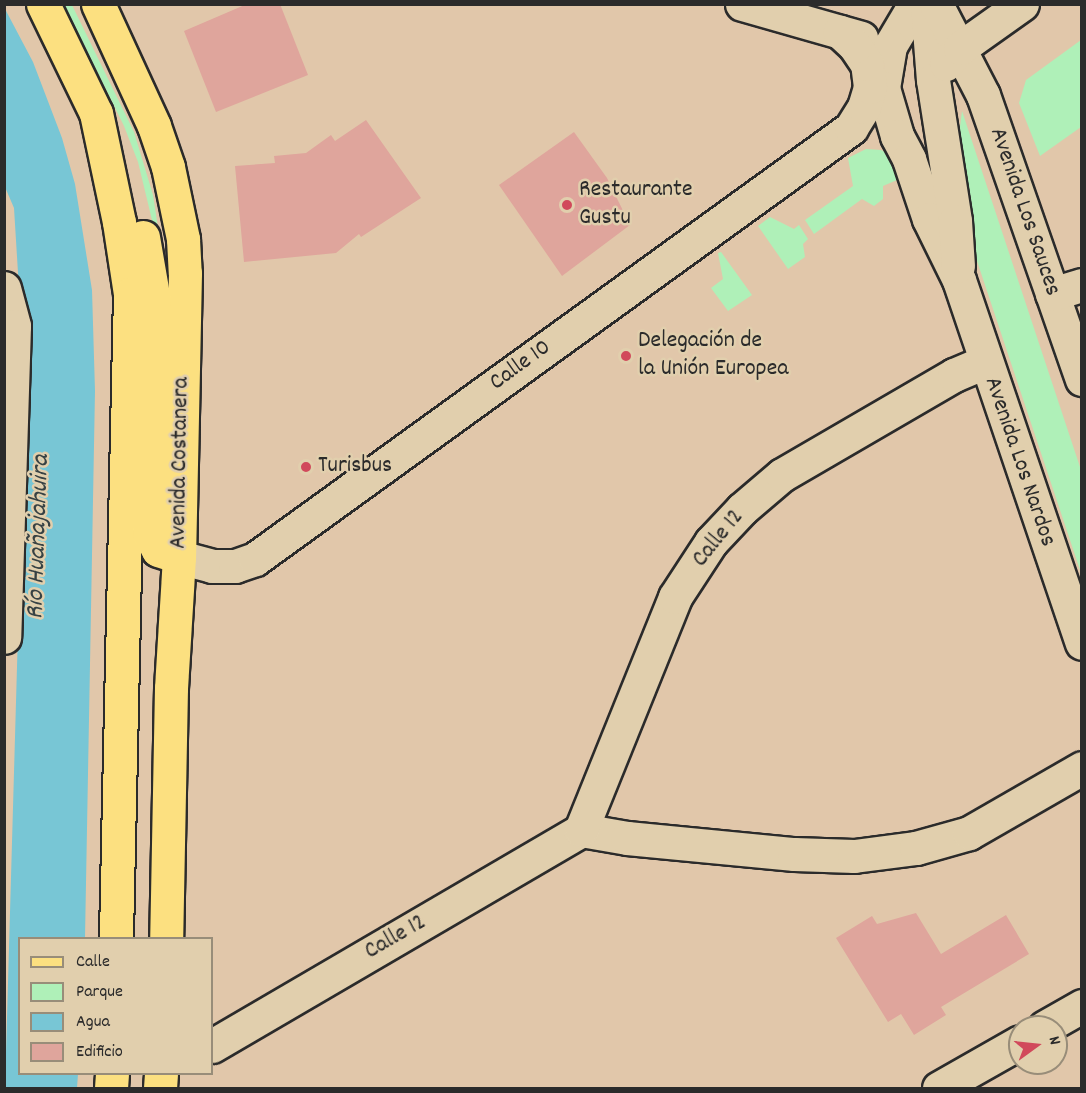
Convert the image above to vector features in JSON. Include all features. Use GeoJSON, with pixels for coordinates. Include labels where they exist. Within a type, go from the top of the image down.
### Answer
{"type":"FeatureCollection","features":[{"type":"Feature","properties":{"kind":"main road"},"geometry":{"type":"LineString","coordinates":[[43,4],[96,113],[118,150],[134,197],[146,249],[154,301],[149,534],[158,550],[179,557]]}},
{"type":"Feature","properties":{"kind":"main road","name":"Avenida Costanera"},"geometry":{"type":"LineString","coordinates":[[98,4],[154,126],[168,167],[183,239],[185,273],[179,557],[171,688],[166,937]]}},
{"type":"Feature","properties":{"kind":"main road"},"geometry":{"type":"LineString","coordinates":[[96,113],[119,222],[130,294],[116,937]]}},
{"type":"Feature","properties":{"kind":"street"},"geometry":{"type":"LineString","coordinates":[[742,4],[890,46],[945,47],[1022,4]]}},
{"type":"Feature","properties":{"kind":"street"},"geometry":{"type":"LineString","coordinates":[[915,4],[890,46],[883,88],[897,136],[909,159],[929,219],[959,280]]}},
{"type":"Feature","properties":{"kind":"street"},"geometry":{"type":"LineString","coordinates":[[927,4],[945,47],[933,80],[956,221],[959,280]]}},
{"type":"Feature","properties":{"kind":"street","name":"Avenida Los Sauces"},"geometry":{"type":"LineString","coordinates":[[936,4],[945,47],[983,95],[1067,289],[1082,379]]}},
{"type":"Feature","properties":{"kind":"street"},"geometry":{"type":"LineString","coordinates":[[840,32],[855,46],[867,64],[870,87],[864,107],[851,128],[873,129],[897,136]]}},
{"type":"Feature","properties":{"kind":"street","name":"Calle 10"},"geometry":{"type":"LineString","coordinates":[[179,557],[212,566],[235,566],[255,559],[851,128]]}},
{"type":"Feature","properties":{"kind":"street","name":"Avenida Los Nardos"},"geometry":{"type":"LineString","coordinates":[[959,280],[1082,643]]}},
{"type":"Feature","properties":{"kind":"street"},"geometry":{"type":"LineString","coordinates":[[4,288],[14,326],[4,637]]}},
{"type":"Feature","properties":{"kind":"street","name":"Calle 12"},"geometry":{"type":"LineString","coordinates":[[213,1045],[581,830],[675,597],[711,542],[742,509],[782,476],[954,375],[985,362]]}},
{"type":"Feature","properties":{"kind":"street"},"geometry":{"type":"LineString","coordinates":[[581,830],[627,838],[794,854],[854,856],[916,848],[969,833],[1082,768]]}},
{"type":"Feature","properties":{"kind":"street"},"geometry":{"type":"LineString","coordinates":[[1066,1015],[1082,1006]]}},
{"type":"Feature","properties":{"kind":"street"},"geometry":{"type":"LineString","coordinates":[[939,1089],[1008,1049]]}},
{"type":"Feature","properties":{"kind":"green space"},"geometry":{"type":"Polygon","coordinates":[[[64,5],[72,5],[134,132],[153,195],[165,274],[138,162],[124,126],[64,5]]]}},
{"type":"Feature","properties":{"kind":"green space"},"geometry":{"type":"Polygon","coordinates":[[[1081,40],[1081,127],[1040,156],[1019,103],[1026,80],[1081,40]]]}},
{"type":"Feature","properties":{"kind":"green space"},"geometry":{"type":"Polygon","coordinates":[[[962,111],[1081,470],[1081,573],[974,252],[957,149],[962,111]]]}},
{"type":"Feature","properties":{"kind":"green space"},"geometry":{"type":"Polygon","coordinates":[[[866,149],[881,150],[889,154],[897,180],[883,186],[883,199],[874,206],[862,199],[814,234],[805,220],[853,186],[848,158],[866,149]]]}},
{"type":"Feature","properties":{"kind":"green space"},"geometry":{"type":"Polygon","coordinates":[[[770,217],[794,229],[799,225],[808,239],[803,244],[805,257],[788,269],[758,226],[770,217]]]}},
{"type":"Feature","properties":{"kind":"green space"},"geometry":{"type":"Polygon","coordinates":[[[721,252],[752,295],[728,311],[711,288],[723,279],[718,253],[721,252]]]}},
{"type":"Feature","properties":{"kind":"water","name":"Río Huañajahuira"},"geometry":{"type":"Polygon","coordinates":[[[4,7],[33,62],[62,138],[75,184],[92,290],[95,391],[85,937],[18,937],[18,1075],[78,1075],[77,1088],[5,1088],[25,386],[14,208],[5,187],[4,7]]]}},
{"type":"Feature","properties":{"kind":"building"},"geometry":{"type":"Polygon","coordinates":[[[247,4],[280,4],[308,75],[216,112],[184,31],[247,4]]]}},
{"type":"Feature","properties":{"kind":"building"},"geometry":{"type":"Polygon","coordinates":[[[366,120],[421,198],[361,237],[359,234],[336,253],[244,262],[235,166],[275,163],[274,156],[306,153],[331,135],[335,141],[366,120]]]}},
{"type":"Feature","properties":{"kind":"building","name":"Restaurante Gustu"},"geometry":{"type":"Polygon","coordinates":[[[574,132],[607,178],[630,225],[562,276],[499,185],[574,132]]]}},
{"type":"Feature","properties":{"kind":"building"},"geometry":{"type":"Polygon","coordinates":[[[916,913],[941,954],[1006,915],[1029,954],[941,1007],[946,1015],[914,1035],[901,1014],[888,1022],[836,938],[872,916],[877,924],[916,913]]]}},
{"type":"Feature","properties":{"kind":"place","name":"Restaurante Gustu"},"geometry":{"type":"Point","coordinates":[567,205]}},
{"type":"Feature","properties":{"kind":"place","name":"Delegación de la Unión Europea"},"geometry":{"type":"Point","coordinates":[626,356]}},
{"type":"Feature","properties":{"kind":"place","name":"Turisbus"},"geometry":{"type":"Point","coordinates":[306,467]}}]}
